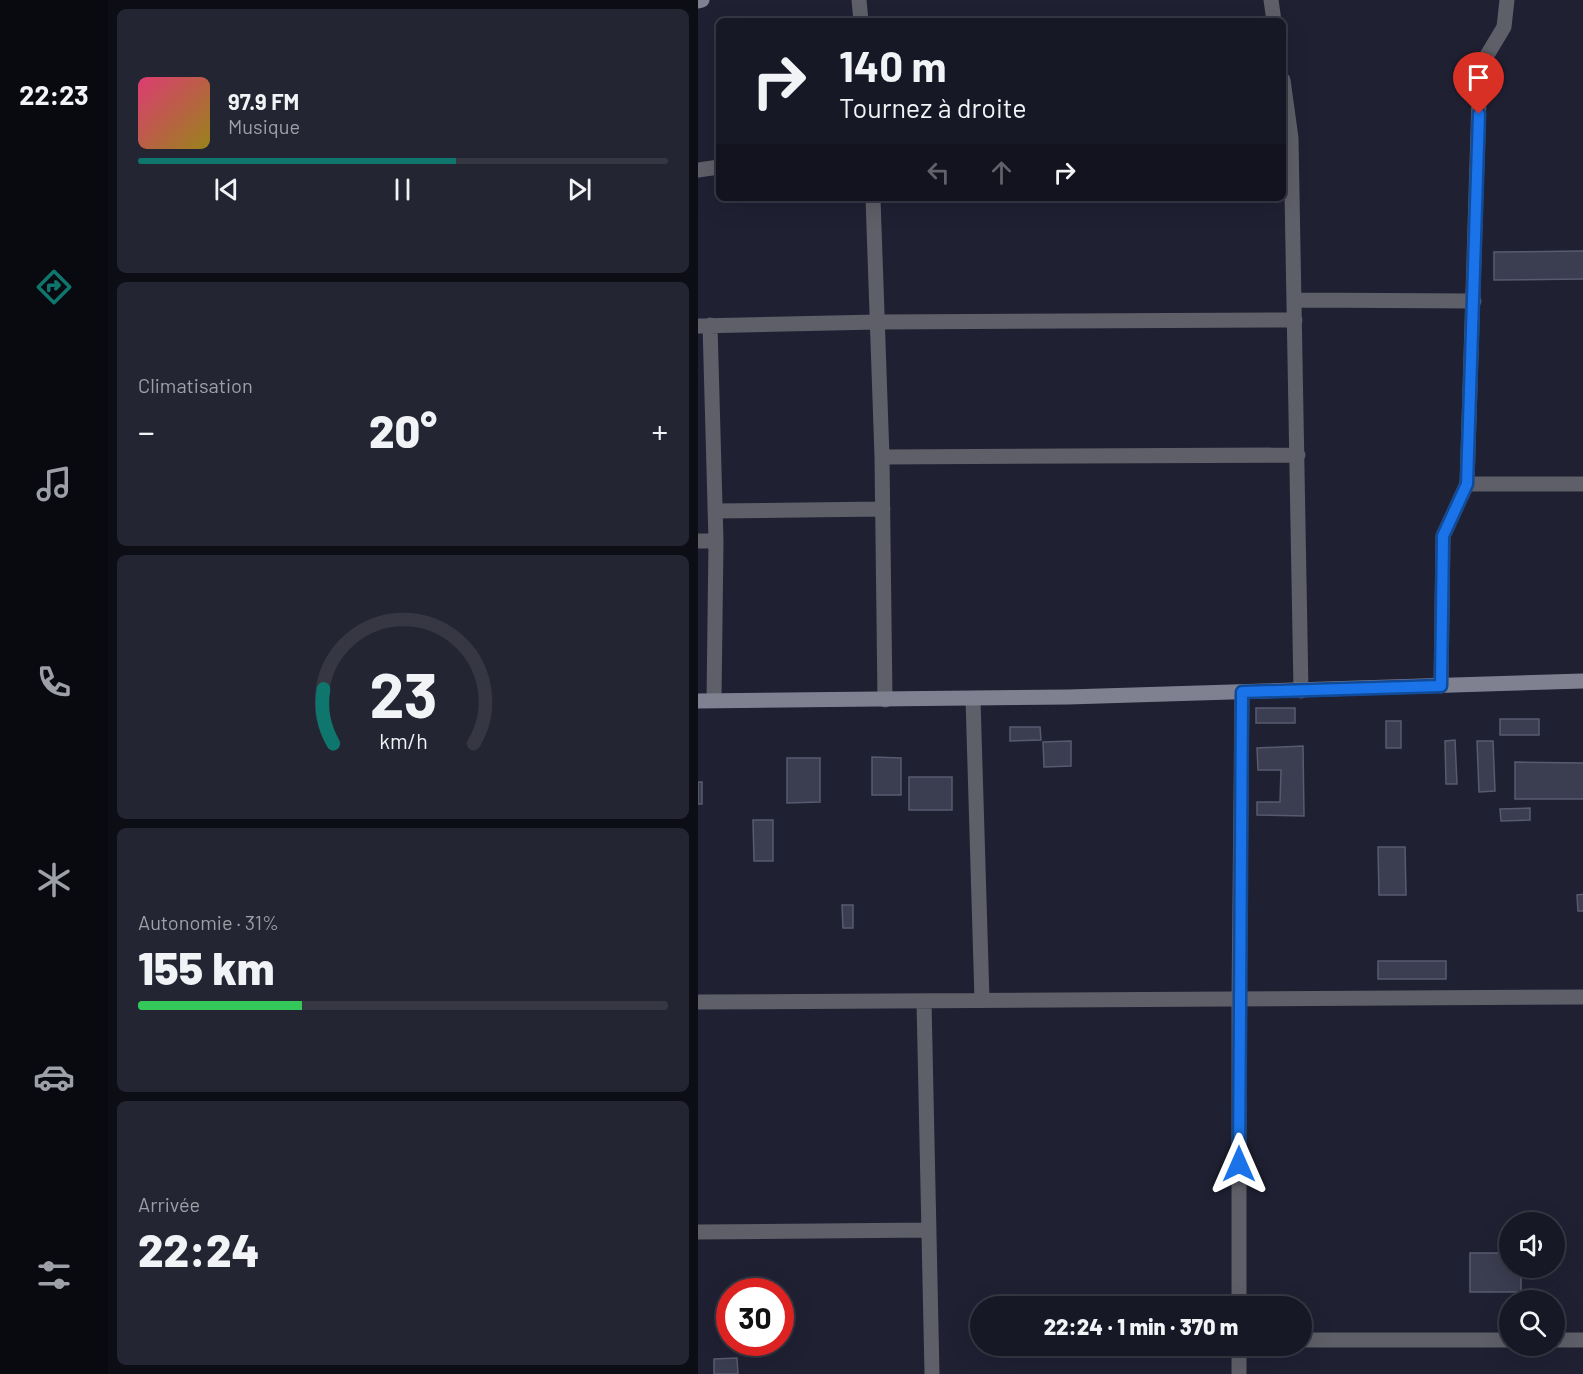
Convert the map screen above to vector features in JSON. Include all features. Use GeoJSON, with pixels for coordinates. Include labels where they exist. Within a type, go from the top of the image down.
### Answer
{"type":"FeatureCollection","features":[{"type":"Feature","properties":{"kind":"street"},"geometry":{"type":"LineString","coordinates":[[859,0],[861,18]]}},
{"type":"Feature","properties":{"kind":"street"},"geometry":{"type":"LineString","coordinates":[[1271,0],[1274,18]]}},
{"type":"Feature","properties":{"kind":"street"},"geometry":{"type":"LineString","coordinates":[[1441,686],[1443,536],[1467,484],[1480,67],[1504,27],[1507,0]]}},
{"type":"Feature","properties":{"kind":"street"},"geometry":{"type":"LineString","coordinates":[[1286,117],[1291,138],[1301,691]]}},
{"type":"Feature","properties":{"kind":"street"},"geometry":{"type":"LineString","coordinates":[[698,170],[716,167]]}},
{"type":"Feature","properties":{"kind":"street"},"geometry":{"type":"LineString","coordinates":[[873,201],[883,509],[885,700]]}},
{"type":"Feature","properties":{"kind":"street"},"geometry":{"type":"LineString","coordinates":[[1295,300],[1474,301]]}},
{"type":"Feature","properties":{"kind":"street"},"geometry":{"type":"LineString","coordinates":[[714,700],[716,541],[704,326],[878,322],[1295,320]]}},
{"type":"Feature","properties":{"kind":"street"},"geometry":{"type":"LineString","coordinates":[[881,457],[1298,455]]}},
{"type":"Feature","properties":{"kind":"street"},"geometry":{"type":"LineString","coordinates":[[1467,484],[1583,484]]}},
{"type":"Feature","properties":{"kind":"street"},"geometry":{"type":"LineString","coordinates":[[715,511],[883,509]]}},
{"type":"Feature","properties":{"kind":"street"},"geometry":{"type":"LineString","coordinates":[[698,541],[716,541]]}},
{"type":"Feature","properties":{"kind":"street"},"geometry":{"type":"LineString","coordinates":[[698,701],[973,699],[1583,681]]}},
{"type":"Feature","properties":{"kind":"street"},"geometry":{"type":"LineString","coordinates":[[1239,1296],[1242,692]]}},
{"type":"Feature","properties":{"kind":"street"},"geometry":{"type":"LineString","coordinates":[[973,699],[982,1000]]}},
{"type":"Feature","properties":{"kind":"street"},"geometry":{"type":"LineString","coordinates":[[698,1002],[1583,997]]}},
{"type":"Feature","properties":{"kind":"street"},"geometry":{"type":"LineString","coordinates":[[924,1001],[932,1374]]}},
{"type":"Feature","properties":{"kind":"street"},"geometry":{"type":"LineString","coordinates":[[698,1232],[929,1230]]}},
{"type":"Feature","properties":{"kind":"street"},"geometry":{"type":"LineString","coordinates":[[1312,1340],[1499,1340]]}},
{"type":"Feature","properties":{"kind":"street"},"geometry":{"type":"LineString","coordinates":[[1565,1340],[1583,1340]]}},
{"type":"Feature","properties":{"kind":"street"},"geometry":{"type":"LineString","coordinates":[[1240,1356],[1240,1374]]}},
{"type":"Feature","properties":{"kind":"building"},"geometry":{"type":"Polygon","coordinates":[[[1584,251],[1584,279],[1494,280],[1494,252],[1584,251]]]}},
{"type":"Feature","properties":{"kind":"building"},"geometry":{"type":"Polygon","coordinates":[[[1256,708],[1295,708],[1295,723],[1256,723],[1256,708]]]}},
{"type":"Feature","properties":{"kind":"building"},"geometry":{"type":"Polygon","coordinates":[[[1500,719],[1539,719],[1539,735],[1500,735],[1500,719]]]}},
{"type":"Feature","properties":{"kind":"building"},"geometry":{"type":"Polygon","coordinates":[[[1386,721],[1401,721],[1401,748],[1386,748],[1386,721]]]}},
{"type":"Feature","properties":{"kind":"building"},"geometry":{"type":"Polygon","coordinates":[[[1010,727],[1040,727],[1041,740],[1010,741],[1010,727]]]}},
{"type":"Feature","properties":{"kind":"building"},"geometry":{"type":"Polygon","coordinates":[[[1455,740],[1457,784],[1446,784],[1445,741],[1455,740]]]}},
{"type":"Feature","properties":{"kind":"building"},"geometry":{"type":"Polygon","coordinates":[[[1071,741],[1071,766],[1044,767],[1043,742],[1071,741]]]}},
{"type":"Feature","properties":{"kind":"building"},"geometry":{"type":"Polygon","coordinates":[[[1477,741],[1493,741],[1495,791],[1479,792],[1477,741]]]}},
{"type":"Feature","properties":{"kind":"building"},"geometry":{"type":"Polygon","coordinates":[[[1303,746],[1304,816],[1257,815],[1257,802],[1280,802],[1281,770],[1258,770],[1257,748],[1303,746]]]}},
{"type":"Feature","properties":{"kind":"building"},"geometry":{"type":"Polygon","coordinates":[[[872,757],[901,758],[901,795],[872,795],[872,757]]]}},
{"type":"Feature","properties":{"kind":"building"},"geometry":{"type":"Polygon","coordinates":[[[787,758],[820,758],[820,802],[787,803],[787,758]]]}},
{"type":"Feature","properties":{"kind":"building"},"geometry":{"type":"Polygon","coordinates":[[[1515,762],[1584,763],[1584,799],[1515,799],[1515,762]]]}},
{"type":"Feature","properties":{"kind":"building"},"geometry":{"type":"Polygon","coordinates":[[[909,777],[952,777],[952,810],[909,810],[909,777]]]}},
{"type":"Feature","properties":{"kind":"building"},"geometry":{"type":"Polygon","coordinates":[[[698,782],[702,782],[702,804],[698,804],[698,782]]]}},
{"type":"Feature","properties":{"kind":"building"},"geometry":{"type":"Polygon","coordinates":[[[1530,808],[1530,820],[1501,821],[1500,809],[1530,808]]]}},
{"type":"Feature","properties":{"kind":"building"},"geometry":{"type":"Polygon","coordinates":[[[753,820],[773,820],[773,861],[754,861],[753,820]]]}},
{"type":"Feature","properties":{"kind":"building"},"geometry":{"type":"Polygon","coordinates":[[[1378,847],[1405,847],[1406,895],[1379,895],[1378,847]]]}},
{"type":"Feature","properties":{"kind":"building"},"geometry":{"type":"Polygon","coordinates":[[[1584,894],[1584,911],[1578,911],[1577,895],[1584,894]]]}},
{"type":"Feature","properties":{"kind":"building"},"geometry":{"type":"Polygon","coordinates":[[[842,905],[853,905],[853,928],[843,928],[842,905]]]}},
{"type":"Feature","properties":{"kind":"building"},"geometry":{"type":"Polygon","coordinates":[[[1378,961],[1446,961],[1446,979],[1378,979],[1378,961]]]}},
{"type":"Feature","properties":{"kind":"building"},"geometry":{"type":"Polygon","coordinates":[[[1470,1253],[1499,1253],[1499,1278],[1521,1278],[1521,1290],[1470,1292],[1470,1253]]]}},
{"type":"Feature","properties":{"kind":"building"},"geometry":{"type":"Polygon","coordinates":[[[737,1358],[738,1374],[714,1374],[714,1359],[737,1358]]]}},
{"type":"Feature","properties":{"kind":"route"},"geometry":{"type":"LineString","coordinates":[[1239,1164],[1242,692],[1441,686],[1443,536],[1467,484],[1479,114]]}}]}
